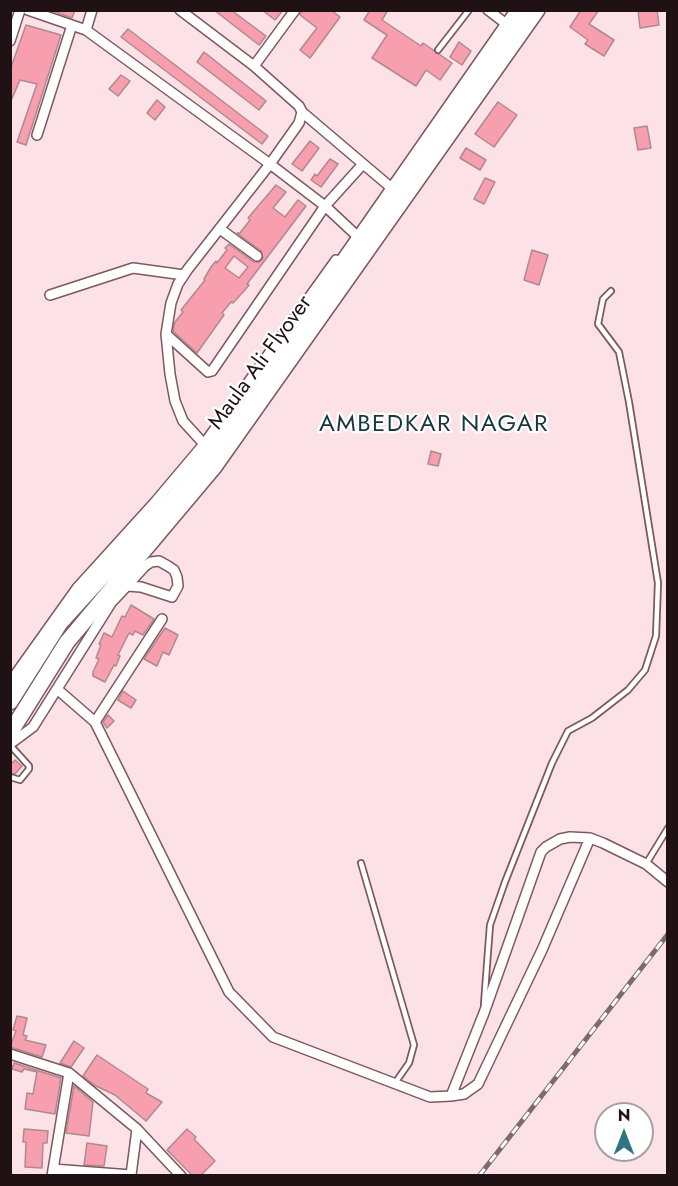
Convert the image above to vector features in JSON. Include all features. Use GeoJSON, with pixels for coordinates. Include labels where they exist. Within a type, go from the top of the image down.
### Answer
{"type":"FeatureCollection","features":[{"type":"Feature","properties":{"kind":"main road","name":"Maula Ali Flyover"},"geometry":{"type":"LineString","coordinates":[[10,702],[60,624],[206,460],[519,10]]}},
{"type":"Feature","properties":{"kind":"main road","name":"Maula Ali Flyover"},"geometry":{"type":"LineString","coordinates":[[13,730],[67,642],[214,467],[537,10]]}},
{"type":"Feature","properties":{"kind":"street"},"geometry":{"type":"LineString","coordinates":[[10,41],[20,10]]}},
{"type":"Feature","properties":{"kind":"street"},"geometry":{"type":"LineString","coordinates":[[28,10],[86,30],[270,164],[355,234]]}},
{"type":"Feature","properties":{"kind":"street"},"geometry":{"type":"LineString","coordinates":[[86,30],[92,10]]}},
{"type":"Feature","properties":{"kind":"street"},"geometry":{"type":"LineString","coordinates":[[180,10],[254,66],[299,106],[302,112],[388,186]]}},
{"type":"Feature","properties":{"kind":"street"},"geometry":{"type":"LineString","coordinates":[[254,66],[295,10]]}},
{"type":"Feature","properties":{"kind":"street"},"geometry":{"type":"LineString","coordinates":[[488,10],[505,23]]}},
{"type":"Feature","properties":{"kind":"street"},"geometry":{"type":"LineString","coordinates":[[10,682],[77,588],[204,444],[514,10]]}},
{"type":"Feature","properties":{"kind":"street"},"geometry":{"type":"LineString","coordinates":[[37,135],[72,25]]}},
{"type":"Feature","properties":{"kind":"street"},"geometry":{"type":"LineString","coordinates":[[204,444],[179,414],[170,374],[166,334],[171,303],[184,275],[270,164],[299,123],[302,112]]}},
{"type":"Feature","properties":{"kind":"street"},"geometry":{"type":"LineString","coordinates":[[166,334],[208,372],[213,371],[324,207],[363,164]]}},
{"type":"Feature","properties":{"kind":"street"},"geometry":{"type":"LineString","coordinates":[[220,229],[257,256]]}},
{"type":"Feature","properties":{"kind":"street"},"geometry":{"type":"LineString","coordinates":[[50,296],[133,268],[184,275]]}},
{"type":"Feature","properties":{"kind":"street"},"geometry":{"type":"LineString","coordinates":[[10,745],[33,727],[111,603],[145,566],[159,561],[174,570],[178,586],[172,597],[141,587],[127,586]]}},
{"type":"Feature","properties":{"kind":"street"},"geometry":{"type":"LineString","coordinates":[[95,722],[162,619]]}},
{"type":"Feature","properties":{"kind":"street"},"geometry":{"type":"LineString","coordinates":[[57,689],[95,722],[229,992],[273,1036],[430,1097],[464,1094],[478,1084],[542,950],[590,838]]}},
{"type":"Feature","properties":{"kind":"street"},"geometry":{"type":"LineString","coordinates":[[451,1096],[484,1013],[541,852],[546,847],[560,839],[590,838],[646,864],[668,882]]}},
{"type":"Feature","properties":{"kind":"street"},"geometry":{"type":"LineString","coordinates":[[10,1054],[69,1073],[137,1129],[181,1176]]}},
{"type":"Feature","properties":{"kind":"street"},"geometry":{"type":"LineString","coordinates":[[69,1073],[53,1172],[131,1175],[137,1129]]}},
{"type":"Feature","properties":{"kind":"lane"},"geometry":{"type":"LineString","coordinates":[[438,50],[469,10]]}},
{"type":"Feature","properties":{"kind":"lane"},"geometry":{"type":"LineString","coordinates":[[484,1013],[490,925],[552,763],[568,731],[592,718],[628,690],[645,670],[656,636],[658,583],[629,402],[619,352],[598,324],[603,299],[611,291]]}},
{"type":"Feature","properties":{"kind":"lane"},"geometry":{"type":"LineString","coordinates":[[10,745],[29,765],[29,769],[20,780],[10,777]]}},
{"type":"Feature","properties":{"kind":"lane"},"geometry":{"type":"LineString","coordinates":[[646,864],[668,828]]}},
{"type":"Feature","properties":{"kind":"lane"},"geometry":{"type":"LineString","coordinates":[[361,863],[414,1045],[409,1063],[395,1083]]}},
{"type":"Feature","properties":{"kind":"building"},"geometry":{"type":"Polygon","coordinates":[[[50,10],[75,10],[72,18],[50,10]]]}},
{"type":"Feature","properties":{"kind":"building"},"geometry":{"type":"Polygon","coordinates":[[[214,10],[231,10],[266,36],[259,45],[214,10]]]}},
{"type":"Feature","properties":{"kind":"building"},"geometry":{"type":"Polygon","coordinates":[[[262,10],[283,10],[275,20],[262,10]]]}},
{"type":"Feature","properties":{"kind":"building"},"geometry":{"type":"Polygon","coordinates":[[[302,10],[331,10],[340,17],[310,58],[300,50],[317,28],[300,15],[302,10]]]}},
{"type":"Feature","properties":{"kind":"building"},"geometry":{"type":"Polygon","coordinates":[[[370,10],[388,10],[382,20],[421,46],[423,43],[452,63],[440,80],[426,70],[416,86],[372,58],[387,35],[364,20],[370,10]]]}},
{"type":"Feature","properties":{"kind":"building"},"geometry":{"type":"Polygon","coordinates":[[[581,10],[599,10],[589,24],[614,40],[604,56],[585,44],[588,40],[570,27],[581,10]]]}},
{"type":"Feature","properties":{"kind":"building"},"geometry":{"type":"Polygon","coordinates":[[[638,10],[657,10],[659,25],[640,28],[638,10]]]}},
{"type":"Feature","properties":{"kind":"building"},"geometry":{"type":"Polygon","coordinates":[[[26,25],[61,35],[26,145],[17,142],[37,84],[20,80],[10,103],[10,70],[26,25]]]}},
{"type":"Feature","properties":{"kind":"building"},"geometry":{"type":"Polygon","coordinates":[[[128,29],[268,136],[262,144],[121,37],[128,29]]]}},
{"type":"Feature","properties":{"kind":"building"},"geometry":{"type":"Polygon","coordinates":[[[459,42],[471,51],[462,65],[450,57],[459,42]]]}},
{"type":"Feature","properties":{"kind":"building"},"geometry":{"type":"Polygon","coordinates":[[[204,52],[266,101],[259,110],[197,62],[204,52]]]}},
{"type":"Feature","properties":{"kind":"building"},"geometry":{"type":"Polygon","coordinates":[[[121,75],[130,81],[118,96],[109,89],[121,75]]]}},
{"type":"Feature","properties":{"kind":"building"},"geometry":{"type":"Polygon","coordinates":[[[157,100],[165,107],[155,120],[147,113],[157,100]]]}},
{"type":"Feature","properties":{"kind":"building"},"geometry":{"type":"Polygon","coordinates":[[[498,102],[517,115],[494,147],[475,134],[498,102]]]}},
{"type":"Feature","properties":{"kind":"building"},"geometry":{"type":"Polygon","coordinates":[[[647,126],[651,148],[638,150],[634,128],[647,126]]]}},
{"type":"Feature","properties":{"kind":"building"},"geometry":{"type":"Polygon","coordinates":[[[310,141],[319,148],[302,171],[292,164],[310,141]]]}},
{"type":"Feature","properties":{"kind":"building"},"geometry":{"type":"Polygon","coordinates":[[[466,148],[486,160],[480,170],[460,158],[466,148]]]}},
{"type":"Feature","properties":{"kind":"building"},"geometry":{"type":"Polygon","coordinates":[[[330,159],[338,164],[321,187],[311,180],[330,159]]]}},
{"type":"Feature","properties":{"kind":"building"},"geometry":{"type":"Polygon","coordinates":[[[485,178],[495,182],[484,204],[474,199],[485,178]]]}},
{"type":"Feature","properties":{"kind":"building"},"geometry":{"type":"Polygon","coordinates":[[[276,185],[286,192],[273,208],[285,217],[298,200],[306,206],[247,284],[249,285],[222,313],[224,315],[197,353],[173,331],[175,322],[183,312],[181,310],[205,280],[211,267],[227,250],[225,248],[229,244],[254,262],[263,259],[261,251],[237,233],[240,233],[250,220],[248,218],[276,185]],[[234,256],[225,268],[239,278],[248,267],[234,256]]]}},
{"type":"Feature","properties":{"kind":"building"},"geometry":{"type":"Polygon","coordinates":[[[532,250],[548,255],[539,285],[524,280],[532,250]]]}},
{"type":"Feature","properties":{"kind":"building"},"geometry":{"type":"Polygon","coordinates":[[[431,451],[441,454],[438,466],[428,464],[431,451]]]}},
{"type":"Feature","properties":{"kind":"building"},"geometry":{"type":"Polygon","coordinates":[[[131,605],[154,619],[143,635],[135,631],[133,635],[129,633],[118,655],[120,656],[116,666],[114,665],[105,682],[93,676],[99,659],[96,658],[101,645],[99,644],[104,633],[112,637],[122,616],[125,617],[131,605]]]}},
{"type":"Feature","properties":{"kind":"building"},"geometry":{"type":"Polygon","coordinates":[[[165,628],[178,635],[169,655],[163,652],[157,666],[144,659],[165,628]]]}},
{"type":"Feature","properties":{"kind":"building"},"geometry":{"type":"Polygon","coordinates":[[[123,691],[136,700],[131,708],[118,700],[123,691]]]}},
{"type":"Feature","properties":{"kind":"building"},"geometry":{"type":"Polygon","coordinates":[[[108,715],[114,721],[107,728],[103,722],[108,715]]]}},
{"type":"Feature","properties":{"kind":"building"},"geometry":{"type":"Polygon","coordinates":[[[15,760],[22,766],[15,774],[10,773],[10,765],[15,760]]]}},
{"type":"Feature","properties":{"kind":"building"},"geometry":{"type":"Polygon","coordinates":[[[17,1016],[27,1018],[23,1035],[27,1036],[25,1040],[46,1045],[42,1057],[10,1047],[16,1031],[13,1030],[17,1016]]]}},
{"type":"Feature","properties":{"kind":"building"},"geometry":{"type":"Polygon","coordinates":[[[74,1041],[84,1048],[71,1067],[60,1063],[74,1041]]]}},
{"type":"Feature","properties":{"kind":"building"},"geometry":{"type":"Polygon","coordinates":[[[97,1055],[148,1089],[146,1093],[162,1102],[146,1121],[115,1095],[94,1085],[83,1076],[97,1055]]]}},
{"type":"Feature","properties":{"kind":"building"},"geometry":{"type":"Polygon","coordinates":[[[14,1063],[61,1078],[55,1114],[25,1109],[27,1093],[33,1094],[37,1072],[12,1069],[14,1063]]]}},
{"type":"Feature","properties":{"kind":"building"},"geometry":{"type":"Polygon","coordinates":[[[74,1086],[93,1102],[89,1136],[66,1133],[74,1086]]]}},
{"type":"Feature","properties":{"kind":"building"},"geometry":{"type":"Polygon","coordinates":[[[24,1129],[48,1131],[47,1143],[43,1143],[42,1168],[25,1167],[24,1129]]]}},
{"type":"Feature","properties":{"kind":"building"},"geometry":{"type":"Polygon","coordinates":[[[187,1129],[215,1161],[200,1176],[193,1176],[167,1150],[187,1129]]]}},
{"type":"Feature","properties":{"kind":"building"},"geometry":{"type":"Polygon","coordinates":[[[87,1143],[107,1146],[104,1166],[84,1165],[87,1143]]]}},
{"type":"Feature","properties":{"kind":"railway"},"geometry":{"type":"LineString","coordinates":[[479,1176],[668,934]]}},
{"type":"Feature","properties":{"kind":"district","name":"AMBEDKAR NAGAR"},"geometry":{"type":"Point","coordinates":[434,425]}}]}
